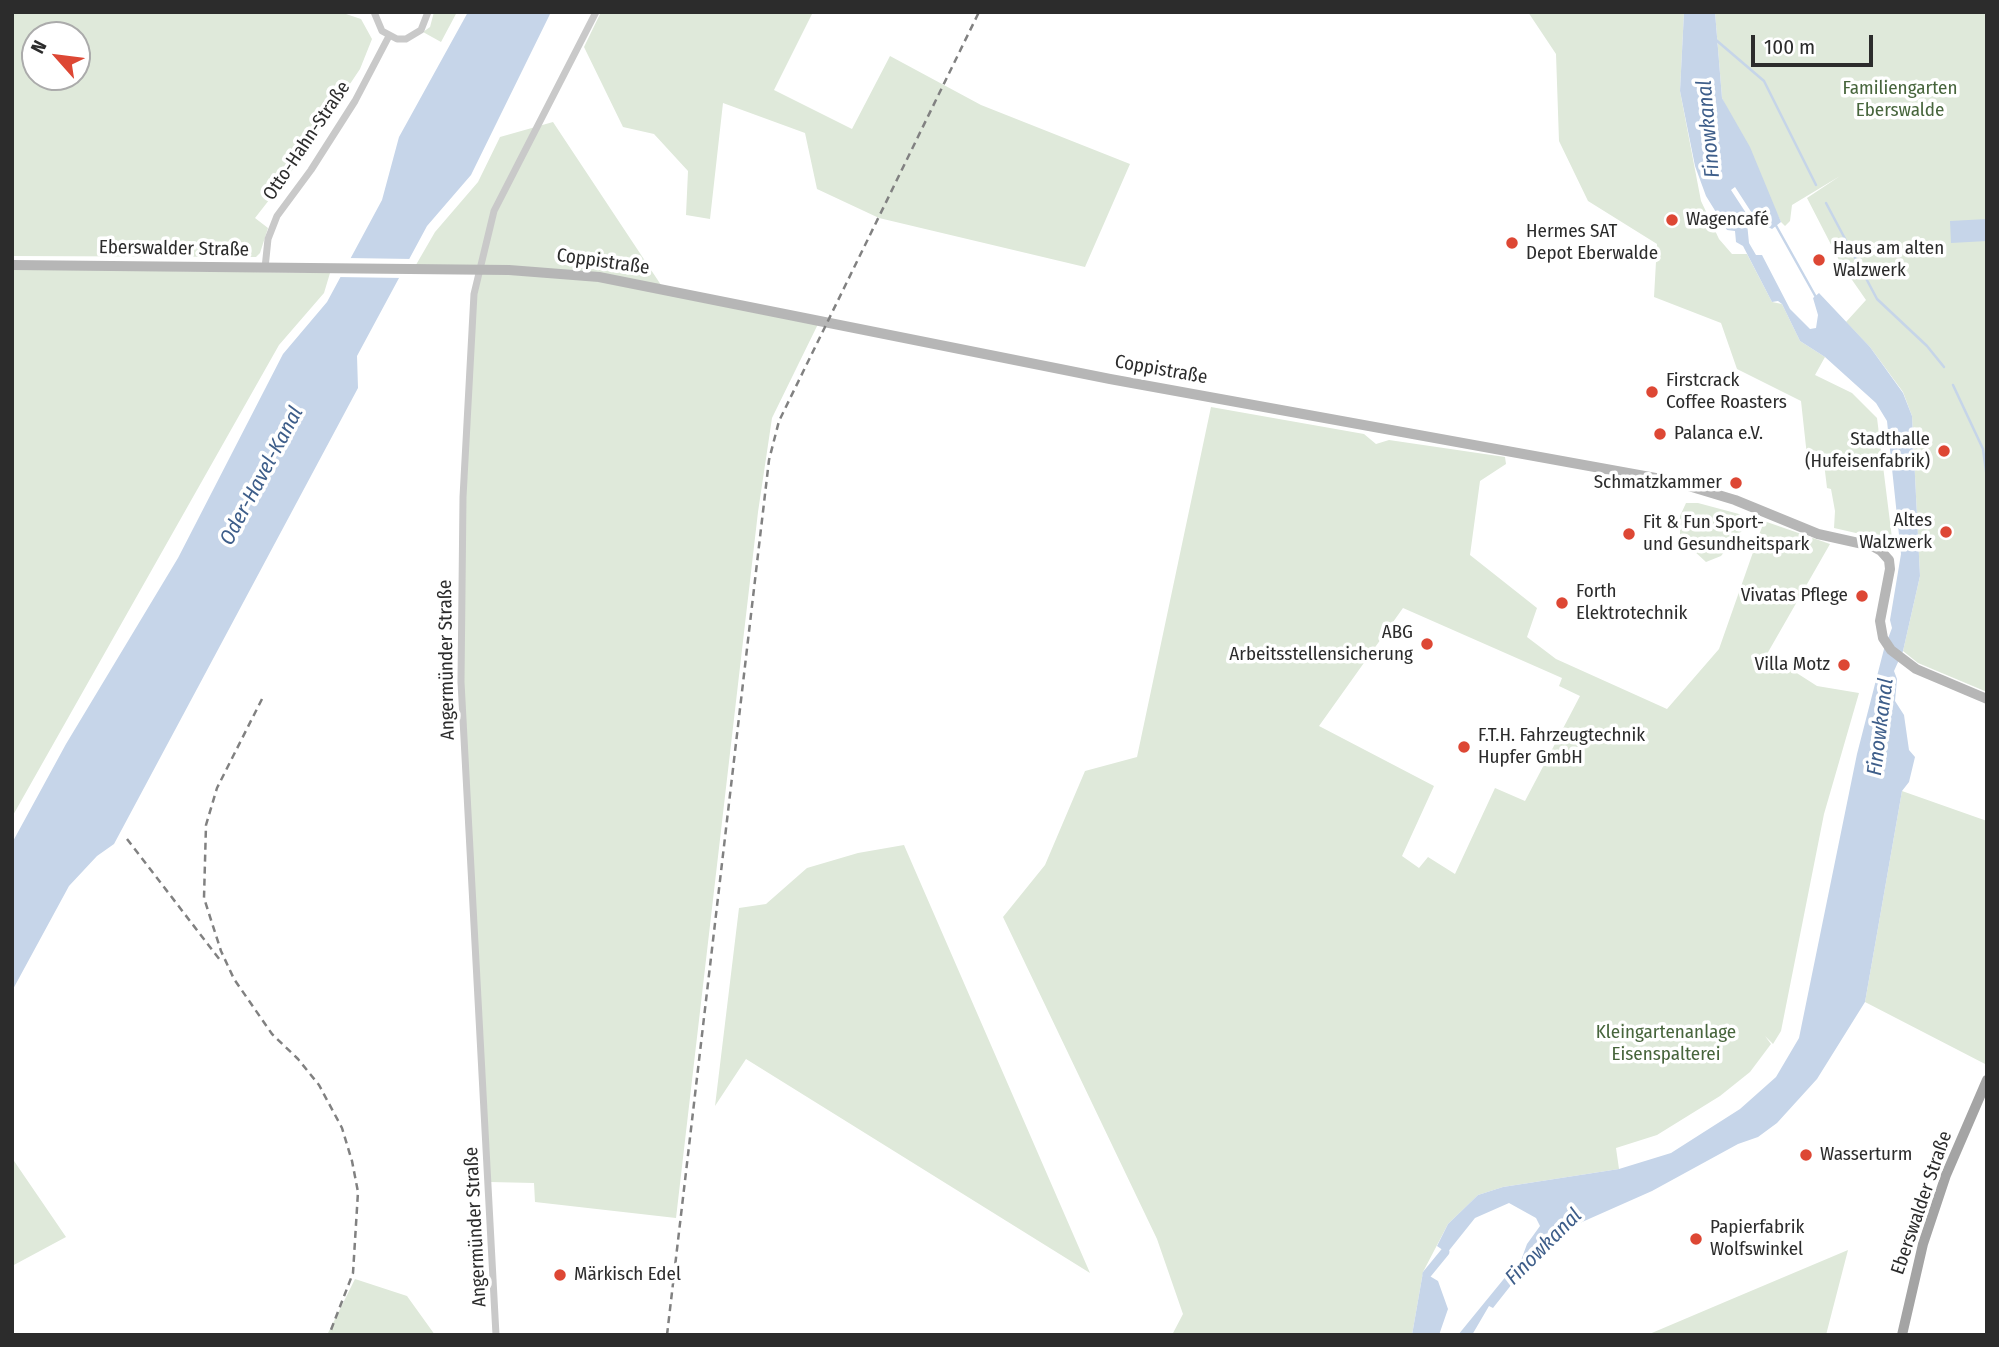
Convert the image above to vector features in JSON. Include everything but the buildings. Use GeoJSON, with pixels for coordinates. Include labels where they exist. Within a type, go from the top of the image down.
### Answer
{"type":"FeatureCollection","features":[{"type":"Feature","properties":{"kind":"main road","name":"Eberswalder Straße"},"geometry":{"type":"LineString","coordinates":[[12,265],[413,270]]}},
{"type":"Feature","properties":{"kind":"main road","name":"Coppistraße"},"geometry":{"type":"LineString","coordinates":[[413,270],[566,273],[622,280],[1122,381],[1672,481],[1735,500],[1818,534],[1872,546],[1888,560],[1890,579],[1880,621],[1883,638],[1903,661],[1949,685],[1987,699]]}},
{"type":"Feature","properties":{"kind":"main road","name":"Eberswalder Straße"},"geometry":{"type":"LineString","coordinates":[[1902,1335],[1923,1244],[1947,1175],[1986,1084]]}},
{"type":"Feature","properties":{"kind":"street"},"geometry":{"type":"LineString","coordinates":[[374,12],[377,24],[389,36],[406,39],[414,36],[426,23],[428,12]]}},
{"type":"Feature","properties":{"kind":"street","name":"Angermünder Straße"},"geometry":{"type":"LineString","coordinates":[[496,1335],[466,782],[460,610],[469,374],[479,270],[489,227],[503,190],[596,12]]}},
{"type":"Feature","properties":{"kind":"street","name":"Otto-Hahn-Straße"},"geometry":{"type":"LineString","coordinates":[[265,268],[268,239],[276,216],[314,167],[355,101],[389,36]]}},
{"type":"Feature","properties":{"kind":"green space"},"geometry":{"type":"Polygon","coordinates":[[[12,12],[340,12],[361,19],[372,39],[360,69],[291,172],[255,218],[268,228],[260,253],[256,257],[12,256],[12,12]]]}},
{"type":"Feature","properties":{"kind":"green space"},"geometry":{"type":"Polygon","coordinates":[[[434,12],[457,12],[441,42],[423,32],[430,27],[434,12]]]}},
{"type":"Feature","properties":{"kind":"green space"},"geometry":{"type":"Polygon","coordinates":[[[601,12],[813,12],[774,90],[852,129],[890,56],[981,105],[1130,164],[1085,267],[879,218],[817,189],[805,133],[723,103],[710,219],[686,215],[688,171],[654,134],[623,127],[584,47],[601,12]]]}},
{"type":"Feature","properties":{"kind":"green space"},"geometry":{"type":"Polygon","coordinates":[[[1528,12],[1684,12],[1680,91],[1701,201],[1719,239],[1732,254],[1747,254],[1772,302],[1782,304],[1800,341],[1825,357],[1815,375],[1852,393],[1877,418],[1893,546],[1869,536],[1834,528],[1835,511],[1831,489],[1827,488],[1824,463],[1807,456],[1801,401],[1737,369],[1721,323],[1654,297],[1657,244],[1588,201],[1559,141],[1556,54],[1528,12]]]}},
{"type":"Feature","properties":{"kind":"green space","name":"Familiengarten Eberswalde"},"geometry":{"type":"Polygon","coordinates":[[[1715,12],[1987,12],[1987,692],[1918,663],[1903,651],[1920,576],[1912,416],[1903,392],[1870,347],[1846,322],[1866,300],[1841,264],[1807,198],[1840,176],[1792,205],[1790,221],[1785,226],[1781,222],[1722,98],[1715,12]]]}},
{"type":"Feature","properties":{"kind":"green space"},"geometry":{"type":"Polygon","coordinates":[[[553,122],[663,288],[820,320],[772,418],[758,512],[676,1218],[535,1202],[534,1183],[490,1182],[461,682],[469,374],[479,271],[413,270],[435,232],[478,182],[500,137],[553,122]]]}},
{"type":"Feature","properties":{"kind":"green space"},"geometry":{"type":"Polygon","coordinates":[[[12,269],[330,273],[324,293],[279,345],[12,817],[12,269]]]}},
{"type":"Feature","properties":{"kind":"green space","name":"Kleingartenanlage Eisenspalterei"},"geometry":{"type":"Polygon","coordinates":[[[1211,407],[1364,434],[1376,444],[1389,440],[1505,457],[1506,464],[1480,481],[1470,555],[1537,608],[1527,637],[1556,659],[1667,709],[1719,649],[1764,521],[1830,544],[1767,654],[1817,686],[1859,693],[1824,814],[1781,1031],[1773,1044],[1765,1036],[1771,1044],[1750,1072],[1720,1096],[1657,1135],[1616,1148],[1619,1169],[1503,1187],[1478,1195],[1448,1224],[1423,1272],[1412,1335],[1172,1335],[1183,1314],[1157,1239],[1003,917],[1045,865],[1085,771],[1137,757],[1211,407]],[[1403,608],[1319,726],[1434,786],[1402,856],[1419,868],[1428,857],[1455,874],[1495,788],[1525,801],[1580,696],[1559,686],[1562,678],[1403,608]]]}},
{"type":"Feature","properties":{"kind":"green space"},"geometry":{"type":"Polygon","coordinates":[[[1686,503],[1698,503],[1739,514],[1749,522],[1721,556],[1706,562],[1680,538],[1680,516],[1686,503]]]}},
{"type":"Feature","properties":{"kind":"green space"},"geometry":{"type":"Polygon","coordinates":[[[1902,791],[1987,821],[1987,1065],[1865,1002],[1902,791]]]}},
{"type":"Feature","properties":{"kind":"green space"},"geometry":{"type":"Polygon","coordinates":[[[904,845],[1090,1273],[746,1059],[715,1106],[739,908],[766,904],[807,868],[858,853],[904,845]]]}},
{"type":"Feature","properties":{"kind":"green space"},"geometry":{"type":"Polygon","coordinates":[[[12,1158],[66,1237],[12,1266],[12,1158]]]}},
{"type":"Feature","properties":{"kind":"green space"},"geometry":{"type":"Polygon","coordinates":[[[1848,1250],[1826,1335],[1647,1335],[1739,1296],[1848,1250]]]}},
{"type":"Feature","properties":{"kind":"green space"},"geometry":{"type":"Polygon","coordinates":[[[355,1279],[407,1296],[435,1335],[327,1335],[355,1279]]]}},
{"type":"Feature","properties":{"kind":"water","name":"Oder-Havel-Kanal"},"geometry":{"type":"Polygon","coordinates":[[[468,12],[551,12],[471,175],[427,226],[357,356],[358,388],[114,844],[97,856],[69,886],[12,991],[12,843],[66,744],[178,558],[283,354],[327,302],[382,200],[399,137],[468,12]]]}},
{"type":"Feature","properties":{"kind":"water","name":"Finowkanal"},"geometry":{"type":"Polygon","coordinates":[[[1684,12],[1715,12],[1722,98],[1750,147],[1781,222],[1772,229],[1757,221],[1735,187],[1731,190],[1746,213],[1749,243],[1756,255],[1762,255],[1790,309],[1810,329],[1816,328],[1818,315],[1813,298],[1819,293],[1870,347],[1903,393],[1912,416],[1920,576],[1903,651],[1894,671],[1897,679],[1895,701],[1904,715],[1909,750],[1915,757],[1909,782],[1902,791],[1865,1002],[1817,1079],[1777,1123],[1758,1137],[1738,1144],[1652,1191],[1564,1230],[1541,1256],[1527,1265],[1493,1308],[1489,1306],[1472,1335],[1458,1335],[1516,1264],[1519,1266],[1527,1244],[1540,1226],[1536,1218],[1509,1203],[1475,1218],[1447,1253],[1437,1246],[1448,1224],[1478,1195],[1503,1187],[1619,1169],[1671,1153],[1740,1109],[1776,1077],[1799,1038],[1857,754],[1892,628],[1890,620],[1901,554],[1887,421],[1876,403],[1825,357],[1800,341],[1782,304],[1778,301],[1772,302],[1743,246],[1736,242],[1735,231],[1727,230],[1706,196],[1695,166],[1680,91],[1684,12]]]}},
{"type":"Feature","properties":{"kind":"water"},"geometry":{"type":"Polygon","coordinates":[[[1987,219],[1987,241],[1951,243],[1950,221],[1987,219]]]}},
{"type":"Feature","properties":{"kind":"water"},"geometry":{"type":"Polygon","coordinates":[[[1423,1272],[1438,1281],[1448,1309],[1439,1335],[1412,1335],[1423,1272]]]}},
{"type":"Feature","properties":{"kind":"pier"},"geometry":{"type":"Polygon","coordinates":[[[347,258],[413,259],[403,278],[337,277],[347,258]]]}},
{"type":"Feature","properties":{"kind":"waterway"},"geometry":{"type":"LineString","coordinates":[[1716,40],[1764,81],[1816,185]]}},
{"type":"Feature","properties":{"kind":"waterway"},"geometry":{"type":"LineString","coordinates":[[1826,203],[1877,299],[1927,346],[1944,367]]}},
{"type":"Feature","properties":{"kind":"waterway"},"geometry":{"type":"LineString","coordinates":[[1774,222],[1817,299]]}},
{"type":"Feature","properties":{"kind":"waterway"},"geometry":{"type":"LineString","coordinates":[[1953,385],[1983,449],[1987,478]]}},
{"type":"Feature","properties":{"kind":"waterway"},"geometry":{"type":"LineString","coordinates":[[1427,1274],[1445,1252]]}},
{"type":"Feature","properties":{"kind":"railway"},"geometry":{"type":"LineString","coordinates":[[667,1335],[769,460],[779,421],[979,12]]}},
{"type":"Feature","properties":{"kind":"railway"},"geometry":{"type":"LineString","coordinates":[[262,699],[217,788],[206,825],[204,898],[221,951],[234,979],[272,1034],[298,1059],[319,1085],[342,1128],[352,1161],[358,1192],[353,1273],[329,1335]]}},
{"type":"Feature","properties":{"kind":"railway"},"geometry":{"type":"LineString","coordinates":[[127,839],[220,960]]}},
{"type":"Feature","properties":{"kind":"place","name":"Wagencafé"},"geometry":{"type":"Point","coordinates":[1672,220]}},
{"type":"Feature","properties":{"kind":"place","name":"Hermes SAT Depot Eberwalde"},"geometry":{"type":"Point","coordinates":[1512,243]}},
{"type":"Feature","properties":{"kind":"place","name":"Haus am alten Walzwerk"},"geometry":{"type":"Point","coordinates":[1819,260]}},
{"type":"Feature","properties":{"kind":"place","name":"Firstcrack Coffee Roasters"},"geometry":{"type":"Point","coordinates":[1652,392]}},
{"type":"Feature","properties":{"kind":"place","name":"Palanca e.V."},"geometry":{"type":"Point","coordinates":[1660,434]}},
{"type":"Feature","properties":{"kind":"place","name":"Stadthalle (Hufeisenfabrik)"},"geometry":{"type":"Point","coordinates":[1944,451]}},
{"type":"Feature","properties":{"kind":"place","name":"Schmatzkammer"},"geometry":{"type":"Point","coordinates":[1736,483]}},
{"type":"Feature","properties":{"kind":"place","name":"Altes Walzwerk"},"geometry":{"type":"Point","coordinates":[1946,532]}},
{"type":"Feature","properties":{"kind":"place","name":"Fit & Fun Sport- und Gesundheitspark"},"geometry":{"type":"Point","coordinates":[1629,534]}},
{"type":"Feature","properties":{"kind":"place","name":"Vivatas Pflege"},"geometry":{"type":"Point","coordinates":[1862,596]}},
{"type":"Feature","properties":{"kind":"place","name":"Forth Elektrotechnik"},"geometry":{"type":"Point","coordinates":[1562,603]}},
{"type":"Feature","properties":{"kind":"place","name":"ABG Arbeitsstellensicherung"},"geometry":{"type":"Point","coordinates":[1427,644]}},
{"type":"Feature","properties":{"kind":"place","name":"Villa Motz"},"geometry":{"type":"Point","coordinates":[1844,665]}},
{"type":"Feature","properties":{"kind":"place","name":"F.T.H. Fahrzeugtechnik Hupfer GmbH"},"geometry":{"type":"Point","coordinates":[1464,747]}},
{"type":"Feature","properties":{"kind":"place","name":"Wasserturm"},"geometry":{"type":"Point","coordinates":[1806,1155]}},
{"type":"Feature","properties":{"kind":"place","name":"Papierfabrik Wolfswinkel"},"geometry":{"type":"Point","coordinates":[1696,1239]}},
{"type":"Feature","properties":{"kind":"place","name":"Märkisch Edel"},"geometry":{"type":"Point","coordinates":[560,1275]}}]}
